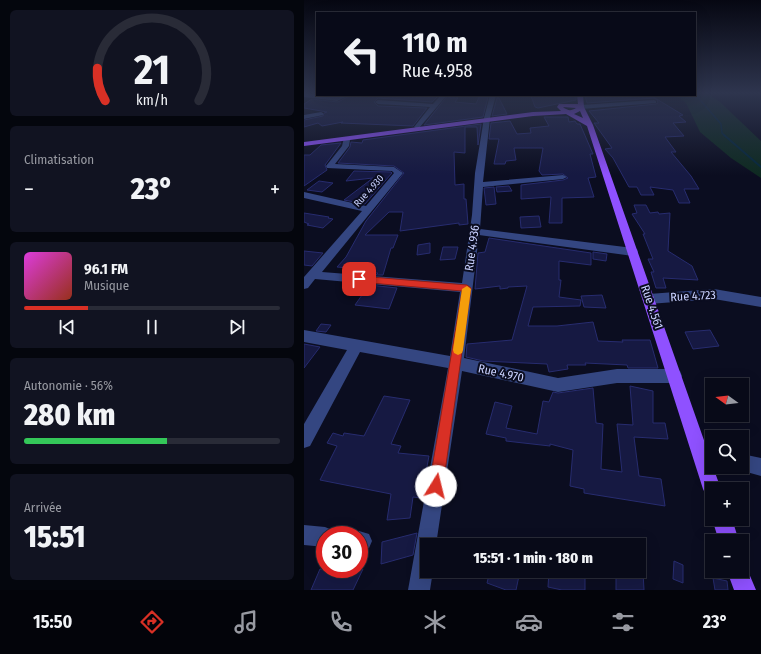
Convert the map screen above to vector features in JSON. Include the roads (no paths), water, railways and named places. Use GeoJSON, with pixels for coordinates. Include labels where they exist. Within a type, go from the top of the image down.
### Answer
{"type":"FeatureCollection","features":[{"type":"Feature","properties":{"kind":"main road"},"geometry":{"type":"LineString","coordinates":[[304,143],[474,121]]}},
{"type":"Feature","properties":{"kind":"main road"},"geometry":{"type":"LineString","coordinates":[[304,143],[476,121]]}},
{"type":"Feature","properties":{"kind":"main road"},"geometry":{"type":"LineString","coordinates":[[584,121],[590,125]]}},
{"type":"Feature","properties":{"kind":"main road","name":"Rue 4.561"},"geometry":{"type":"LineString","coordinates":[[588,121],[675,376],[705,450]]}},
{"type":"Feature","properties":{"kind":"main road"},"geometry":{"type":"LineString","coordinates":[[740,578],[744,590]]}},
{"type":"Feature","properties":{"kind":"street"},"geometry":{"type":"LineString","coordinates":[[417,127],[423,121]]}},
{"type":"Feature","properties":{"kind":"street","name":"Rue 4.936"},"geometry":{"type":"LineString","coordinates":[[419,590],[467,288],[475,231],[478,185],[487,121]]}},
{"type":"Feature","properties":{"kind":"street","name":"Rue 4.930"},"geometry":{"type":"LineString","coordinates":[[304,285],[399,173],[394,169],[330,166],[345,146],[347,140],[346,138]]}},
{"type":"Feature","properties":{"kind":"street"},"geometry":{"type":"LineString","coordinates":[[478,185],[563,177]]}},
{"type":"Feature","properties":{"kind":"street"},"geometry":{"type":"LineString","coordinates":[[304,195],[367,209]]}},
{"type":"Feature","properties":{"kind":"street"},"geometry":{"type":"LineString","coordinates":[[304,206],[314,198]]}},
{"type":"Feature","properties":{"kind":"street"},"geometry":{"type":"LineString","coordinates":[[475,231],[633,252]]}},
{"type":"Feature","properties":{"kind":"street"},"geometry":{"type":"LineString","coordinates":[[313,275],[467,288]]}},
{"type":"Feature","properties":{"kind":"street","name":"Rue 4.723"},"geometry":{"type":"LineString","coordinates":[[649,299],[714,294],[761,302]]}},
{"type":"Feature","properties":{"kind":"street","name":"Rue 4.970"},"geometry":{"type":"LineString","coordinates":[[304,336],[357,344],[456,363],[558,385],[617,376],[675,376]]}},
{"type":"Feature","properties":{"kind":"street"},"geometry":{"type":"LineString","coordinates":[[304,440],[357,344]]}},
{"type":"Feature","properties":{"kind":"street"},"geometry":{"type":"LineString","coordinates":[[749,464],[761,467]]}},
{"type":"Feature","properties":{"kind":"street"},"geometry":{"type":"LineString","coordinates":[[304,535],[316,536]]}},
{"type":"Feature","properties":{"kind":"waterway"},"geometry":{"type":"LineString","coordinates":[[718,121],[721,124],[722,133],[724,135]]}},
{"type":"Feature","properties":{"kind":"waterway"},"geometry":{"type":"LineString","coordinates":[[724,135],[761,167]]}}]}
